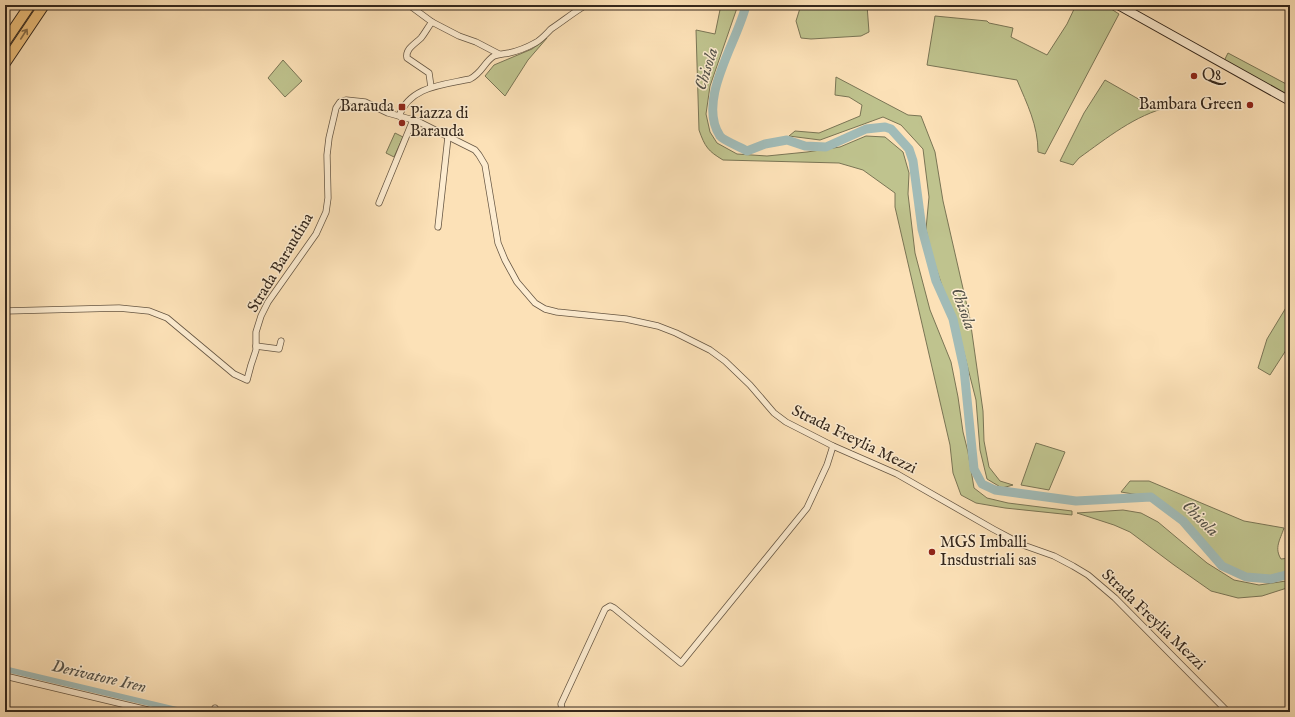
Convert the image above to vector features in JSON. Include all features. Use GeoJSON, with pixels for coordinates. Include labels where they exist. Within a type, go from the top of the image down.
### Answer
{"type":"FeatureCollection","features":[{"type":"Feature","properties":{"kind":"highway"},"geometry":{"type":"LineString","coordinates":[[5,42],[30,5]]}},
{"type":"Feature","properties":{"kind":"highway"},"geometry":{"type":"LineString","coordinates":[[5,63],[44,5]]}},
{"type":"Feature","properties":{"kind":"main road"},"geometry":{"type":"LineString","coordinates":[[1118,5],[1290,101]]}},
{"type":"Feature","properties":{"kind":"street"},"geometry":{"type":"LineString","coordinates":[[409,5],[432,22],[458,36],[476,42],[499,54]]}},
{"type":"Feature","properties":{"kind":"street"},"geometry":{"type":"LineString","coordinates":[[398,116],[408,101],[420,92],[431,87],[470,79],[476,76],[482,71],[486,63],[493,56],[520,50],[536,42],[550,30],[586,5]]}},
{"type":"Feature","properties":{"kind":"street"},"geometry":{"type":"LineString","coordinates":[[431,87],[428,73],[407,58],[406,54],[414,43],[419,40],[432,22]]}},
{"type":"Feature","properties":{"kind":"street","name":"Strada Baraudina"},"geometry":{"type":"LineString","coordinates":[[5,311],[119,308],[150,311],[167,318],[234,374],[247,380],[256,346],[256,332],[261,316],[268,302],[316,234],[326,212],[328,198],[327,155],[329,138],[336,108],[340,102],[346,100],[365,102],[375,108],[398,116]]}},
{"type":"Feature","properties":{"kind":"street","name":"Strada Freylia Mezzi"},"geometry":{"type":"LineString","coordinates":[[398,116],[413,120],[475,150],[479,155],[484,165],[498,243],[517,282],[535,303],[557,312],[626,319],[658,326],[710,350],[726,361],[774,412],[786,422],[833,446],[897,474],[1023,545],[1066,562],[1088,576],[1115,598],[1228,712]]}},
{"type":"Feature","properties":{"kind":"street"},"geometry":{"type":"LineString","coordinates":[[379,203],[413,120]]}},
{"type":"Feature","properties":{"kind":"street"},"geometry":{"type":"LineString","coordinates":[[438,227],[448,137]]}},
{"type":"Feature","properties":{"kind":"street"},"geometry":{"type":"LineString","coordinates":[[256,346],[279,349],[281,341]]}},
{"type":"Feature","properties":{"kind":"street"},"geometry":{"type":"LineString","coordinates":[[566,712],[562,709],[561,704],[605,609],[610,606],[681,662],[807,508],[827,465],[833,446]]}},
{"type":"Feature","properties":{"kind":"street"},"geometry":{"type":"LineString","coordinates":[[5,676],[156,712]]}},
{"type":"Feature","properties":{"kind":"green space"},"geometry":{"type":"Polygon","coordinates":[[[721,5],[738,5],[710,86],[706,114],[710,132],[717,143],[737,154],[767,156],[840,147],[866,136],[885,137],[903,152],[909,173],[908,194],[915,253],[930,310],[951,362],[974,488],[987,498],[1008,503],[1072,511],[1072,515],[1005,508],[976,503],[961,495],[953,473],[950,445],[895,207],[895,193],[863,170],[839,163],[723,160],[710,151],[705,145],[699,130],[696,30],[715,34],[721,5]]]}},
{"type":"Feature","properties":{"kind":"green space"},"geometry":{"type":"Polygon","coordinates":[[[801,5],[867,5],[869,32],[861,36],[811,39],[801,38],[796,21],[801,5]]]}},
{"type":"Feature","properties":{"kind":"green space"},"geometry":{"type":"Polygon","coordinates":[[[1076,5],[1105,5],[1119,14],[1045,154],[1038,152],[1038,142],[1034,124],[1017,80],[927,65],[935,16],[987,21],[989,23],[1013,28],[1011,37],[1047,55],[1067,24],[1076,5]]]}},
{"type":"Feature","properties":{"kind":"green space"},"geometry":{"type":"Polygon","coordinates":[[[547,38],[528,60],[505,96],[485,76],[494,65],[532,49],[547,38]]]}},
{"type":"Feature","properties":{"kind":"green space"},"geometry":{"type":"Polygon","coordinates":[[[1228,53],[1290,86],[1290,96],[1224,61],[1228,53]]]}},
{"type":"Feature","properties":{"kind":"green space"},"geometry":{"type":"Polygon","coordinates":[[[283,60],[302,81],[285,97],[268,78],[283,60]]]}},
{"type":"Feature","properties":{"kind":"green space"},"geometry":{"type":"Polygon","coordinates":[[[836,77],[908,115],[921,116],[935,152],[943,201],[970,319],[983,411],[984,441],[989,467],[1000,481],[1013,485],[1002,488],[987,479],[980,450],[976,400],[962,345],[931,253],[926,229],[929,197],[923,149],[901,125],[883,117],[820,140],[789,136],[795,131],[819,133],[860,116],[862,105],[849,97],[835,95],[836,77]]]}},
{"type":"Feature","properties":{"kind":"green space"},"geometry":{"type":"Polygon","coordinates":[[[1105,80],[1149,105],[1169,107],[1133,121],[1079,158],[1073,165],[1060,161],[1084,113],[1105,80]]]}},
{"type":"Feature","properties":{"kind":"green space"},"geometry":{"type":"Polygon","coordinates":[[[395,133],[403,137],[394,157],[386,153],[395,133]]]}},
{"type":"Feature","properties":{"kind":"green space"},"geometry":{"type":"Polygon","coordinates":[[[1290,301],[1290,344],[1270,375],[1258,368],[1267,339],[1290,301]]]}},
{"type":"Feature","properties":{"kind":"green space"},"geometry":{"type":"Polygon","coordinates":[[[1036,443],[1065,452],[1049,490],[1021,485],[1036,443]]]}},
{"type":"Feature","properties":{"kind":"green space"},"geometry":{"type":"Polygon","coordinates":[[[1130,481],[1149,481],[1244,521],[1284,528],[1278,544],[1278,551],[1281,559],[1290,558],[1290,571],[1271,579],[1246,577],[1222,566],[1187,520],[1151,497],[1121,492],[1130,481]]]}},
{"type":"Feature","properties":{"kind":"green space"},"geometry":{"type":"Polygon","coordinates":[[[1123,510],[1141,513],[1158,522],[1207,563],[1234,580],[1259,585],[1286,581],[1290,584],[1290,587],[1262,596],[1238,598],[1211,591],[1130,532],[1077,513],[1123,510]]]}},
{"type":"Feature","properties":{"kind":"waterway","name":"Chisola"},"geometry":{"type":"LineString","coordinates":[[746,5],[742,19],[721,70],[716,88],[713,105],[714,122],[722,138],[747,151],[765,144],[787,140],[805,146],[826,147],[866,129],[885,127],[891,129],[909,149],[913,161],[922,229],[936,281],[953,319],[964,369],[974,469],[982,484],[995,490],[1076,501],[1151,497],[1183,521],[1222,566],[1246,577],[1271,579],[1290,574]]}},
{"type":"Feature","properties":{"kind":"waterway","name":"Derivatore Iren"},"geometry":{"type":"LineString","coordinates":[[5,669],[186,712]]}},
{"type":"Feature","properties":{"kind":"place","name":"Q8"},"geometry":{"type":"Point","coordinates":[1194,76]}},
{"type":"Feature","properties":{"kind":"place","name":"Bambara Green"},"geometry":{"type":"Point","coordinates":[1250,105]}},
{"type":"Feature","properties":{"kind":"place","name":"Barauda"},"geometry":{"type":"Point","coordinates":[402,107]}},
{"type":"Feature","properties":{"kind":"place","name":"Piazza di Barauda"},"geometry":{"type":"Point","coordinates":[402,123]}},
{"type":"Feature","properties":{"kind":"place","name":"MGS Imballi Insdustriali sas"},"geometry":{"type":"Point","coordinates":[932,552]}}]}
